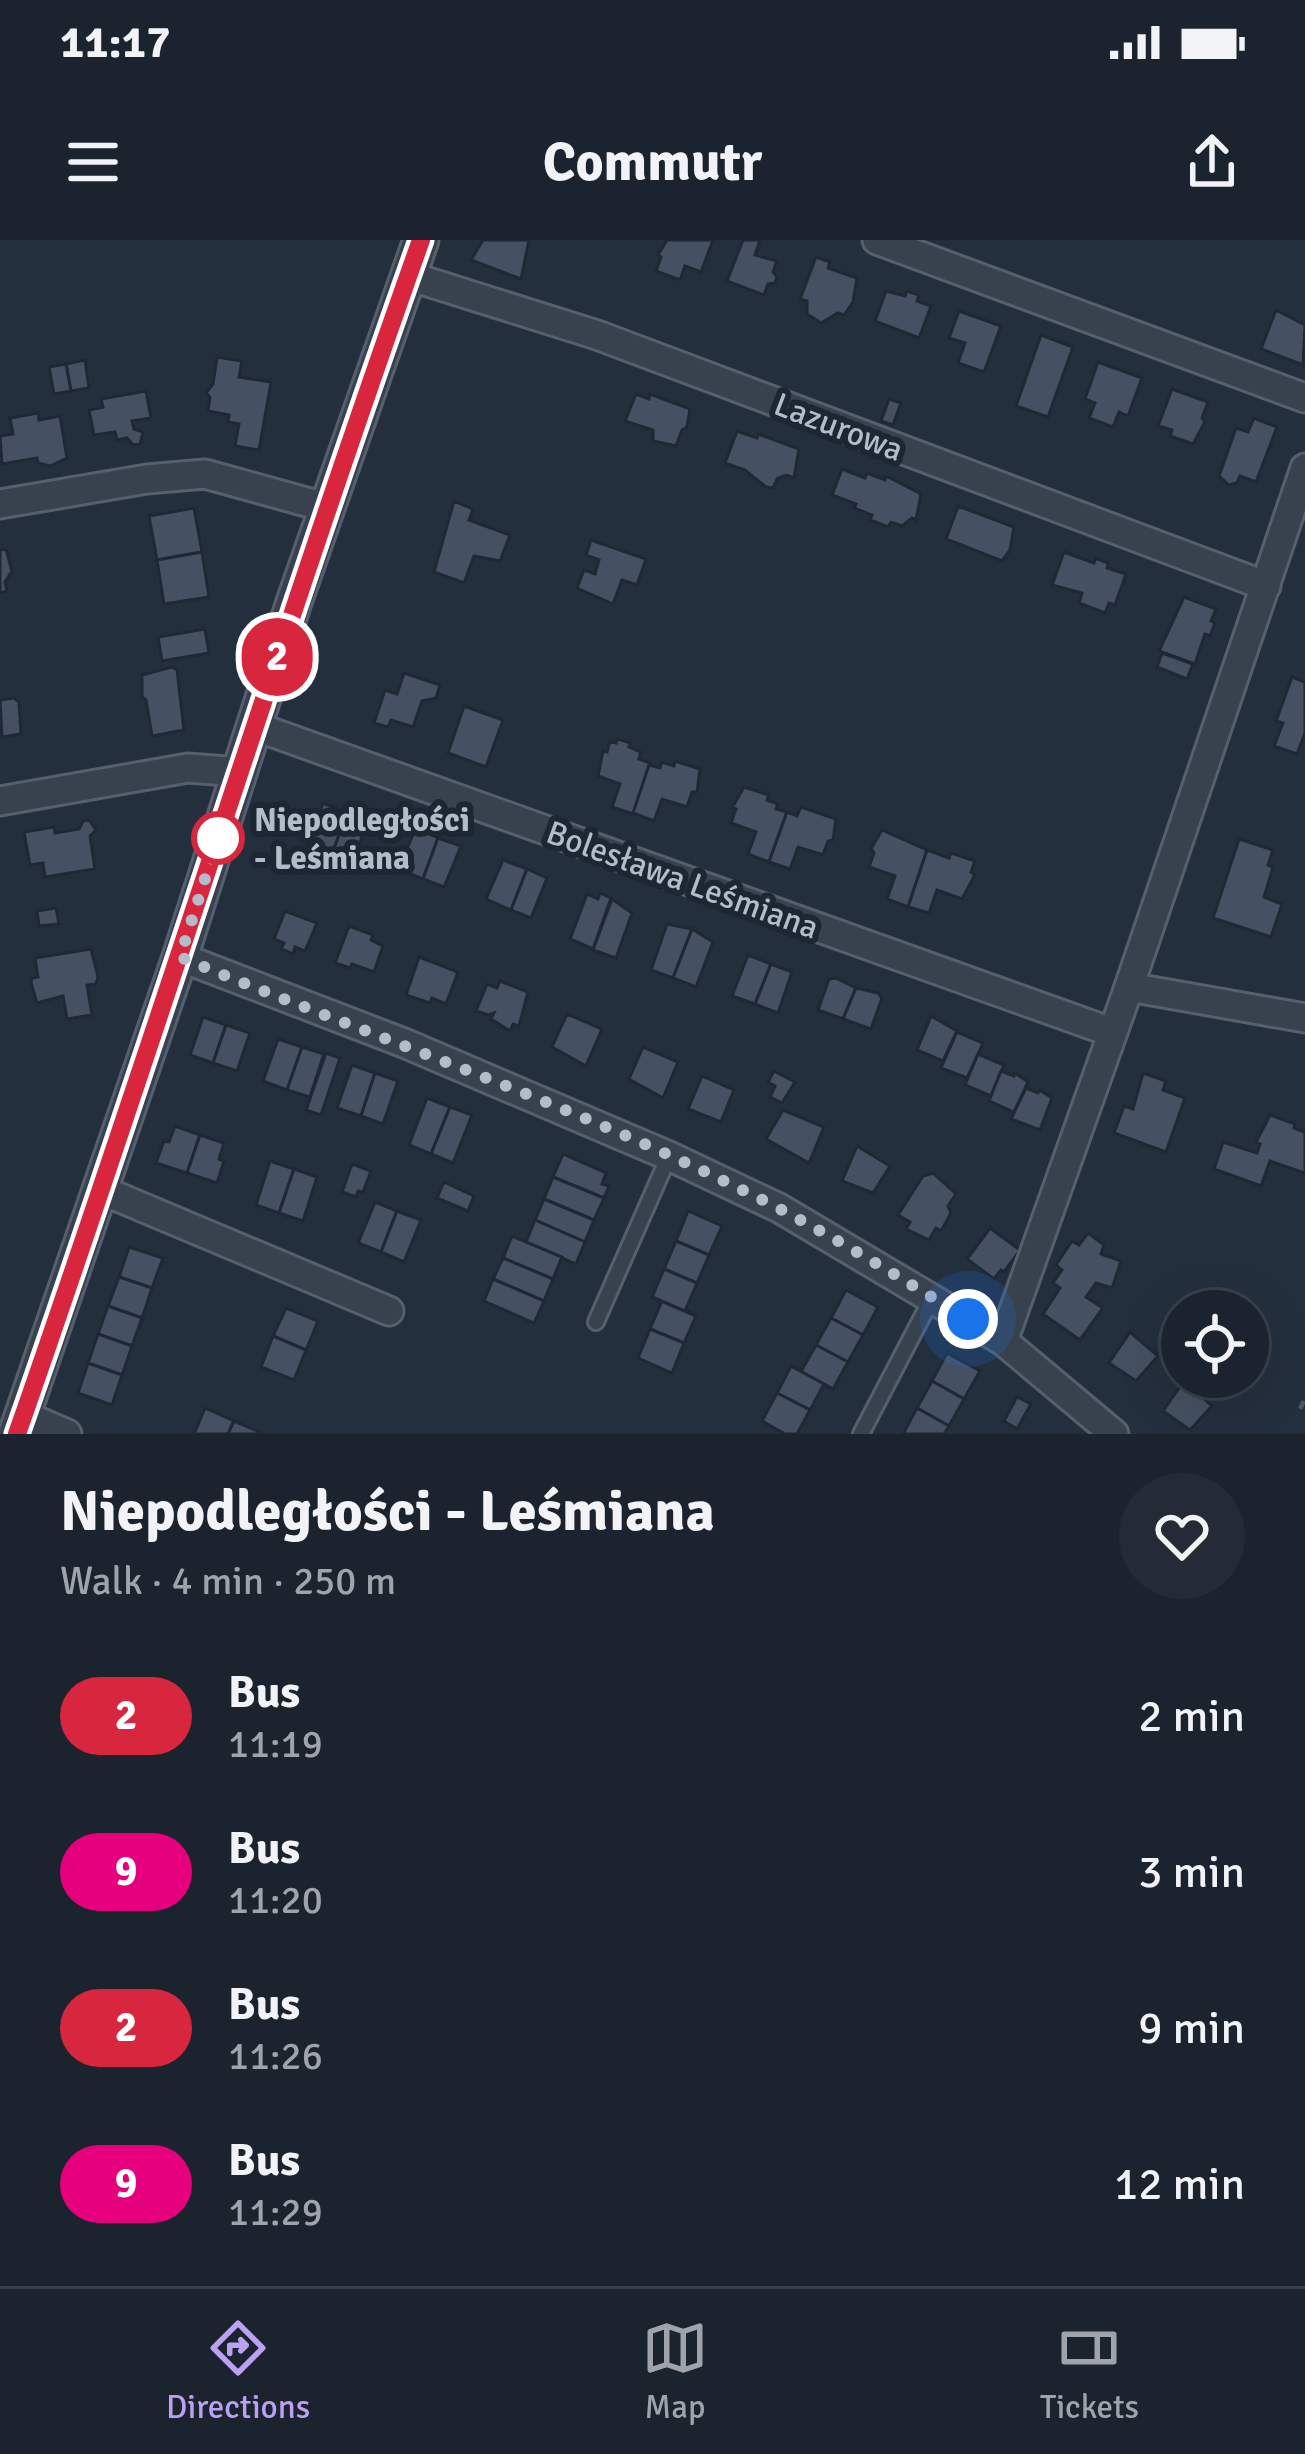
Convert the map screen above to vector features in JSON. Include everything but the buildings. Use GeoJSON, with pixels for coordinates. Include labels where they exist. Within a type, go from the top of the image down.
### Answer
{"type":"FeatureCollection","features":[{"type":"Feature","properties":{"kind":"street"},"geometry":{"type":"LineString","coordinates":[[67,1434],[20,1425],[421,240]]}},
{"type":"Feature","properties":{"kind":"street"},"geometry":{"type":"LineString","coordinates":[[877,240],[1305,398]]}},
{"type":"Feature","properties":{"kind":"street","name":"Lazurowa"},"geometry":{"type":"LineString","coordinates":[[409,276],[597,335],[1266,586]]}},
{"type":"Feature","properties":{"kind":"street"},"geometry":{"type":"LineString","coordinates":[[1003,1341],[1305,469]]}},
{"type":"Feature","properties":{"kind":"street"},"geometry":{"type":"LineString","coordinates":[[0,504],[206,474],[328,508]]}},
{"type":"Feature","properties":{"kind":"street","name":"Bolesława Leśmiana"},"geometry":{"type":"LineString","coordinates":[[254,726],[1111,1032]]}},
{"type":"Feature","properties":{"kind":"street"},"geometry":{"type":"LineString","coordinates":[[0,801],[188,768],[240,772]]}},
{"type":"Feature","properties":{"kind":"street"},"geometry":{"type":"LineString","coordinates":[[180,957],[404,1043],[779,1208],[1003,1341],[1114,1434]]}},
{"type":"Feature","properties":{"kind":"street"},"geometry":{"type":"LineString","coordinates":[[1129,987],[1305,1018]]}},
{"type":"Feature","properties":{"kind":"street"},"geometry":{"type":"LineString","coordinates":[[99,1190],[388,1311]]}},
{"type":"Feature","properties":{"kind":"lane"},"geometry":{"type":"LineString","coordinates":[[596,1322],[669,1156]]}},
{"type":"Feature","properties":{"kind":"lane"},"geometry":{"type":"LineString","coordinates":[[861,1434],[932,1298]]}},
{"type":"Feature","properties":{"kind":"path"},"geometry":{"type":"LineString","coordinates":[[1300,1408],[1305,1398]]}},
{"type":"Feature","properties":{"kind":"bus line","name":"2"},"geometry":{"type":"LineString","coordinates":[[17,1434],[180,957],[294,602],[421,240]]}},
{"type":"Feature","properties":{"kind":"place","name":"Niepodległości - Leśmiana"},"geometry":{"type":"Point","coordinates":[218,838]}},
{"type":"Feature","properties":{"kind":"route"},"geometry":{"type":"LineString","coordinates":[[218,838],[180,957],[404,1043],[669,1156],[779,1208],[968,1319]]}}]}
